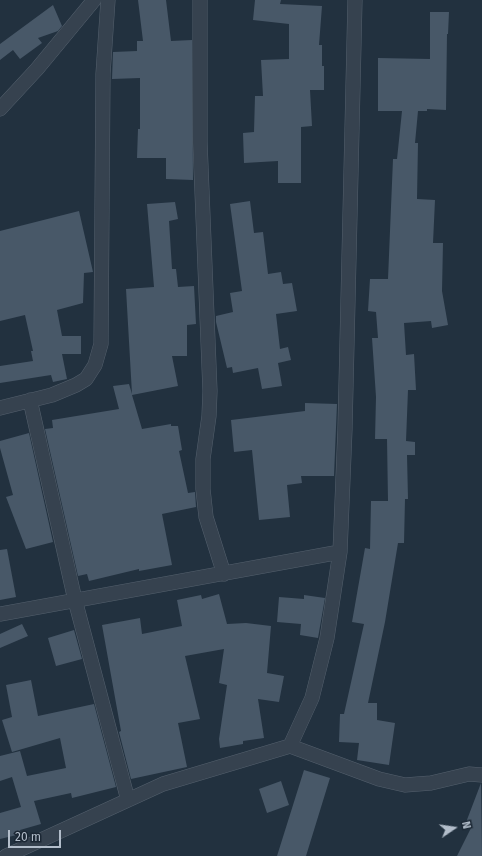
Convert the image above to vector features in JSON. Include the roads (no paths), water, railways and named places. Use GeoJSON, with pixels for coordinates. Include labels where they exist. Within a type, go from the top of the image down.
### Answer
{"type":"FeatureCollection","features":[{"type":"Feature","properties":{"kind":"street"},"geometry":{"type":"LineString","coordinates":[[0,109],[37,69],[94,0]]}},
{"type":"Feature","properties":{"kind":"street"},"geometry":{"type":"LineString","coordinates":[[0,408],[52,395],[86,379],[95,365],[102,344],[103,74],[108,0]]}},
{"type":"Feature","properties":{"kind":"street"},"geometry":{"type":"LineString","coordinates":[[200,0],[200,142],[210,390],[209,416],[203,459],[203,489],[206,517],[224,574]]}},
{"type":"Feature","properties":{"kind":"street"},"geometry":{"type":"LineString","coordinates":[[290,746],[312,698],[326,638],[340,552],[345,428],[356,0]]}},
{"type":"Feature","properties":{"kind":"street"},"geometry":{"type":"LineString","coordinates":[[30,400],[75,600],[128,800]]}},
{"type":"Feature","properties":{"kind":"street"},"geometry":{"type":"LineString","coordinates":[[0,614],[340,552]]}},
{"type":"Feature","properties":{"kind":"street"},"geometry":{"type":"LineString","coordinates":[[6,856],[163,784],[290,746],[379,778],[405,784],[431,783],[469,774],[482,775]]}}]}
